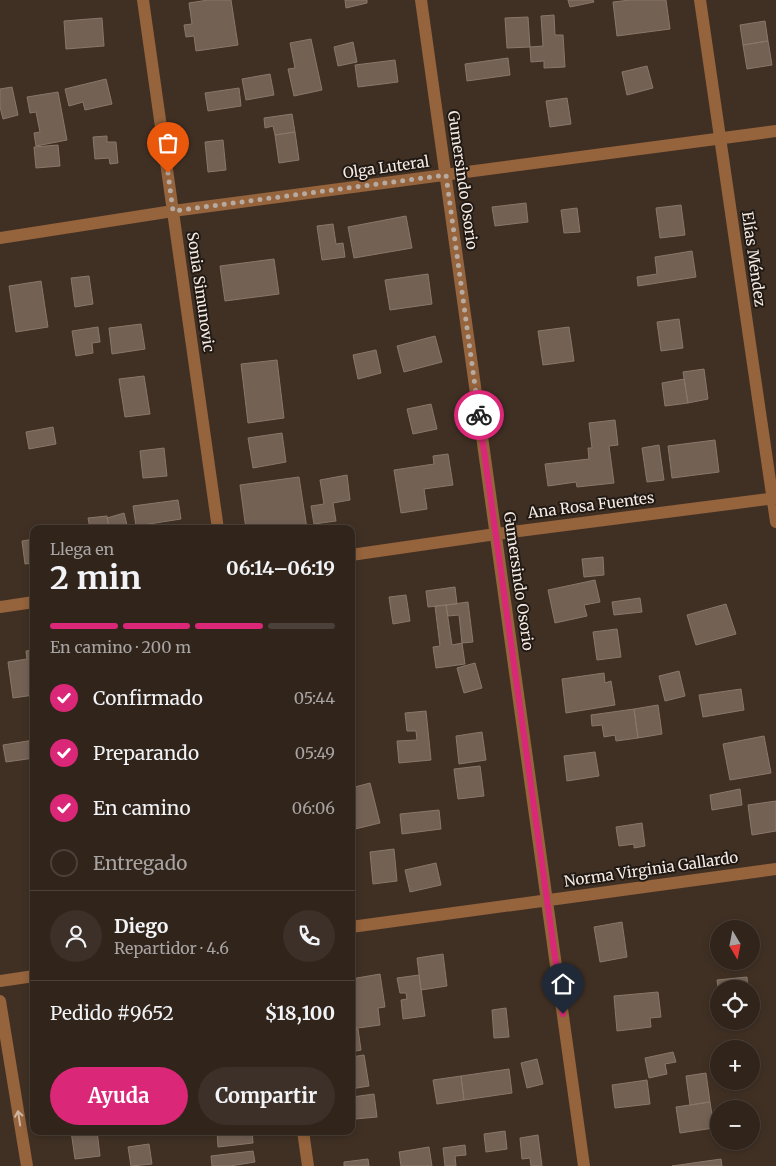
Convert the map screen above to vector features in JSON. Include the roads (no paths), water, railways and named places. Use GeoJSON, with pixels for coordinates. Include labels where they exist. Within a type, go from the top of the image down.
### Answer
{"type":"FeatureCollection","features":[{"type":"Feature","properties":{"kind":"street","name":"Sonia Simunovic"},"geometry":{"type":"LineString","coordinates":[[143,0],[217,525]]}},
{"type":"Feature","properties":{"kind":"street","name":"Gumersindo Osorio"},"geometry":{"type":"LineString","coordinates":[[421,0],[584,1166]]}},
{"type":"Feature","properties":{"kind":"street","name":"Elías Méndez"},"geometry":{"type":"LineString","coordinates":[[700,0],[776,522]]}},
{"type":"Feature","properties":{"kind":"street","name":"Olga Luteral"},"geometry":{"type":"LineString","coordinates":[[0,238],[173,211],[776,132]]}},
{"type":"Feature","properties":{"kind":"street","name":"Ana Rosa Fuentes"},"geometry":{"type":"LineString","coordinates":[[355,554],[774,498]]}},
{"type":"Feature","properties":{"kind":"street"},"geometry":{"type":"LineString","coordinates":[[0,607],[30,603]]}},
{"type":"Feature","properties":{"kind":"street","name":"Norma Virginia Gallardo"},"geometry":{"type":"LineString","coordinates":[[355,926],[776,869]]}},
{"type":"Feature","properties":{"kind":"street"},"geometry":{"type":"LineString","coordinates":[[0,981],[30,977]]}},
{"type":"Feature","properties":{"kind":"street"},"geometry":{"type":"LineString","coordinates":[[0,1001],[26,1166]]}},
{"type":"Feature","properties":{"kind":"street"},"geometry":{"type":"LineString","coordinates":[[304,1135],[308,1166]]}}]}
